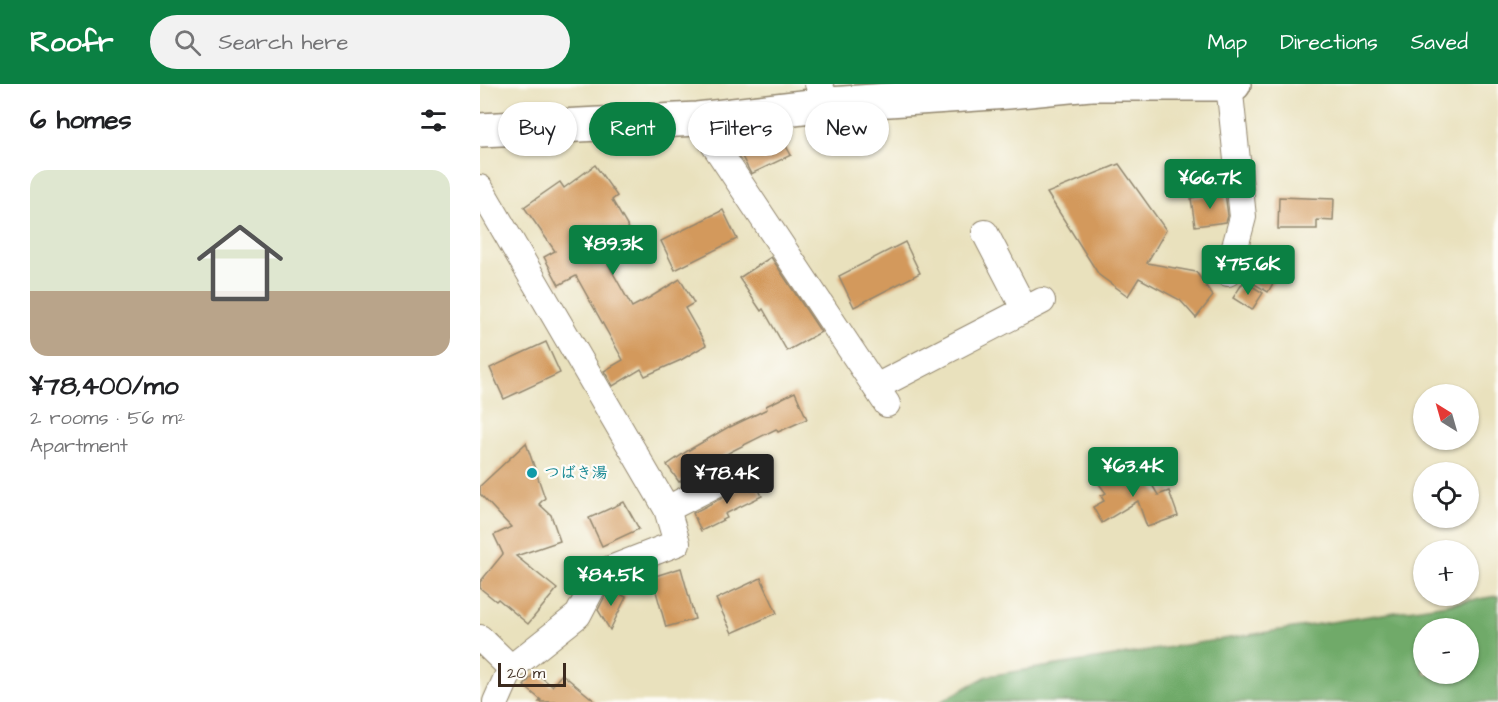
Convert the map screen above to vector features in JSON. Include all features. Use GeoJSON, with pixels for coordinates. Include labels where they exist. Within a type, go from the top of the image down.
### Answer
{"type":"FeatureCollection","features":[{"type":"Feature","properties":{"kind":"main road"},"geometry":{"type":"LineString","coordinates":[[783,102],[823,94],[1008,92],[1092,84],[1234,84]]}},
{"type":"Feature","properties":{"kind":"main road"},"geometry":{"type":"LineString","coordinates":[[480,130],[688,119]]}},
{"type":"Feature","properties":{"kind":"street"},"geometry":{"type":"LineString","coordinates":[[1228,273],[1243,217],[1229,84]]}},
{"type":"Feature","properties":{"kind":"street"},"geometry":{"type":"LineString","coordinates":[[722,156],[881,396],[1034,306],[985,232]]}},
{"type":"Feature","properties":{"kind":"street"},"geometry":{"type":"LineString","coordinates":[[480,188],[667,509],[677,543],[600,573],[578,615],[511,668],[496,702]]}},
{"type":"Feature","properties":{"kind":"street"},"geometry":{"type":"LineString","coordinates":[[667,509],[734,475]]}},
{"type":"Feature","properties":{"kind":"street"},"geometry":{"type":"LineString","coordinates":[[480,638],[511,668]]}},
{"type":"Feature","properties":{"kind":"green space"},"geometry":{"type":"Polygon","coordinates":[[[1498,596],[1498,702],[940,702],[987,676],[1434,606],[1479,606],[1479,599],[1498,596]]]}},
{"type":"Feature","properties":{"kind":"building"},"geometry":{"type":"Polygon","coordinates":[[[742,156],[789,156],[751,174],[742,156]]]}},
{"type":"Feature","properties":{"kind":"building"},"geometry":{"type":"Polygon","coordinates":[[[1119,164],[1166,230],[1147,263],[1196,272],[1213,296],[1196,318],[1180,300],[1139,278],[1128,296],[1099,275],[1047,193],[1119,164]]]}},
{"type":"Feature","properties":{"kind":"building"},"geometry":{"type":"Polygon","coordinates":[[[595,165],[617,196],[612,200],[639,246],[608,264],[632,307],[680,279],[694,303],[685,308],[706,345],[681,360],[645,376],[641,369],[613,386],[604,371],[623,360],[576,276],[559,285],[544,257],[555,251],[524,207],[560,182],[564,188],[595,165]]]}},
{"type":"Feature","properties":{"kind":"building"},"geometry":{"type":"Polygon","coordinates":[[[1225,193],[1228,216],[1226,222],[1195,226],[1191,198],[1225,193]]]}},
{"type":"Feature","properties":{"kind":"building"},"geometry":{"type":"Polygon","coordinates":[[[1279,197],[1334,199],[1333,221],[1317,220],[1317,229],[1278,229],[1279,197]]]}},
{"type":"Feature","properties":{"kind":"building"},"geometry":{"type":"Polygon","coordinates":[[[723,210],[737,239],[675,270],[661,241],[723,210]]]}},
{"type":"Feature","properties":{"kind":"building"},"geometry":{"type":"Polygon","coordinates":[[[905,242],[920,273],[854,307],[839,276],[905,242]]]}},
{"type":"Feature","properties":{"kind":"building"},"geometry":{"type":"Polygon","coordinates":[[[771,257],[821,332],[787,351],[763,309],[761,311],[739,278],[771,257]]]}},
{"type":"Feature","properties":{"kind":"building"},"geometry":{"type":"Polygon","coordinates":[[[1259,266],[1277,276],[1268,292],[1251,282],[1259,266]]]}},
{"type":"Feature","properties":{"kind":"building"},"geometry":{"type":"Polygon","coordinates":[[[1244,281],[1263,293],[1252,310],[1233,298],[1244,281]]]}},
{"type":"Feature","properties":{"kind":"building"},"geometry":{"type":"Polygon","coordinates":[[[546,342],[560,373],[504,399],[490,368],[546,342]]]}},
{"type":"Feature","properties":{"kind":"building"},"geometry":{"type":"Polygon","coordinates":[[[795,392],[807,419],[778,432],[776,429],[679,482],[667,465],[730,426],[767,409],[766,406],[795,392]]]}},
{"type":"Feature","properties":{"kind":"building"},"geometry":{"type":"Polygon","coordinates":[[[526,443],[545,498],[539,504],[551,515],[560,541],[516,556],[557,589],[528,624],[498,599],[496,601],[480,588],[480,582],[503,554],[494,535],[511,527],[480,494],[480,486],[526,443]]]}},
{"type":"Feature","properties":{"kind":"building"},"geometry":{"type":"Polygon","coordinates":[[[1109,464],[1123,483],[1144,471],[1158,495],[1169,491],[1178,516],[1147,527],[1138,501],[1102,523],[1093,507],[1104,501],[1101,496],[1106,493],[1093,476],[1109,464]]]}},
{"type":"Feature","properties":{"kind":"building"},"geometry":{"type":"Polygon","coordinates":[[[753,478],[762,496],[725,514],[727,518],[701,531],[693,513],[741,488],[753,478]]]}},
{"type":"Feature","properties":{"kind":"building"},"geometry":{"type":"Polygon","coordinates":[[[624,502],[639,529],[602,546],[589,518],[624,502]]]}},
{"type":"Feature","properties":{"kind":"building"},"geometry":{"type":"Polygon","coordinates":[[[681,568],[695,619],[666,627],[652,577],[681,568]]]}},
{"type":"Feature","properties":{"kind":"building"},"geometry":{"type":"Polygon","coordinates":[[[761,578],[777,613],[732,633],[716,599],[761,578]]]}},
{"type":"Feature","properties":{"kind":"building"},"geometry":{"type":"Polygon","coordinates":[[[609,588],[626,597],[610,630],[598,610],[609,588]]]}},
{"type":"Feature","properties":{"kind":"building"},"geometry":{"type":"Polygon","coordinates":[[[535,672],[552,686],[562,674],[596,702],[539,702],[541,700],[524,686],[535,672]]]}},
{"type":"Feature","properties":{"kind":"place","name":"つばき湯"},"geometry":{"type":"Point","coordinates":[532,473]}}]}
